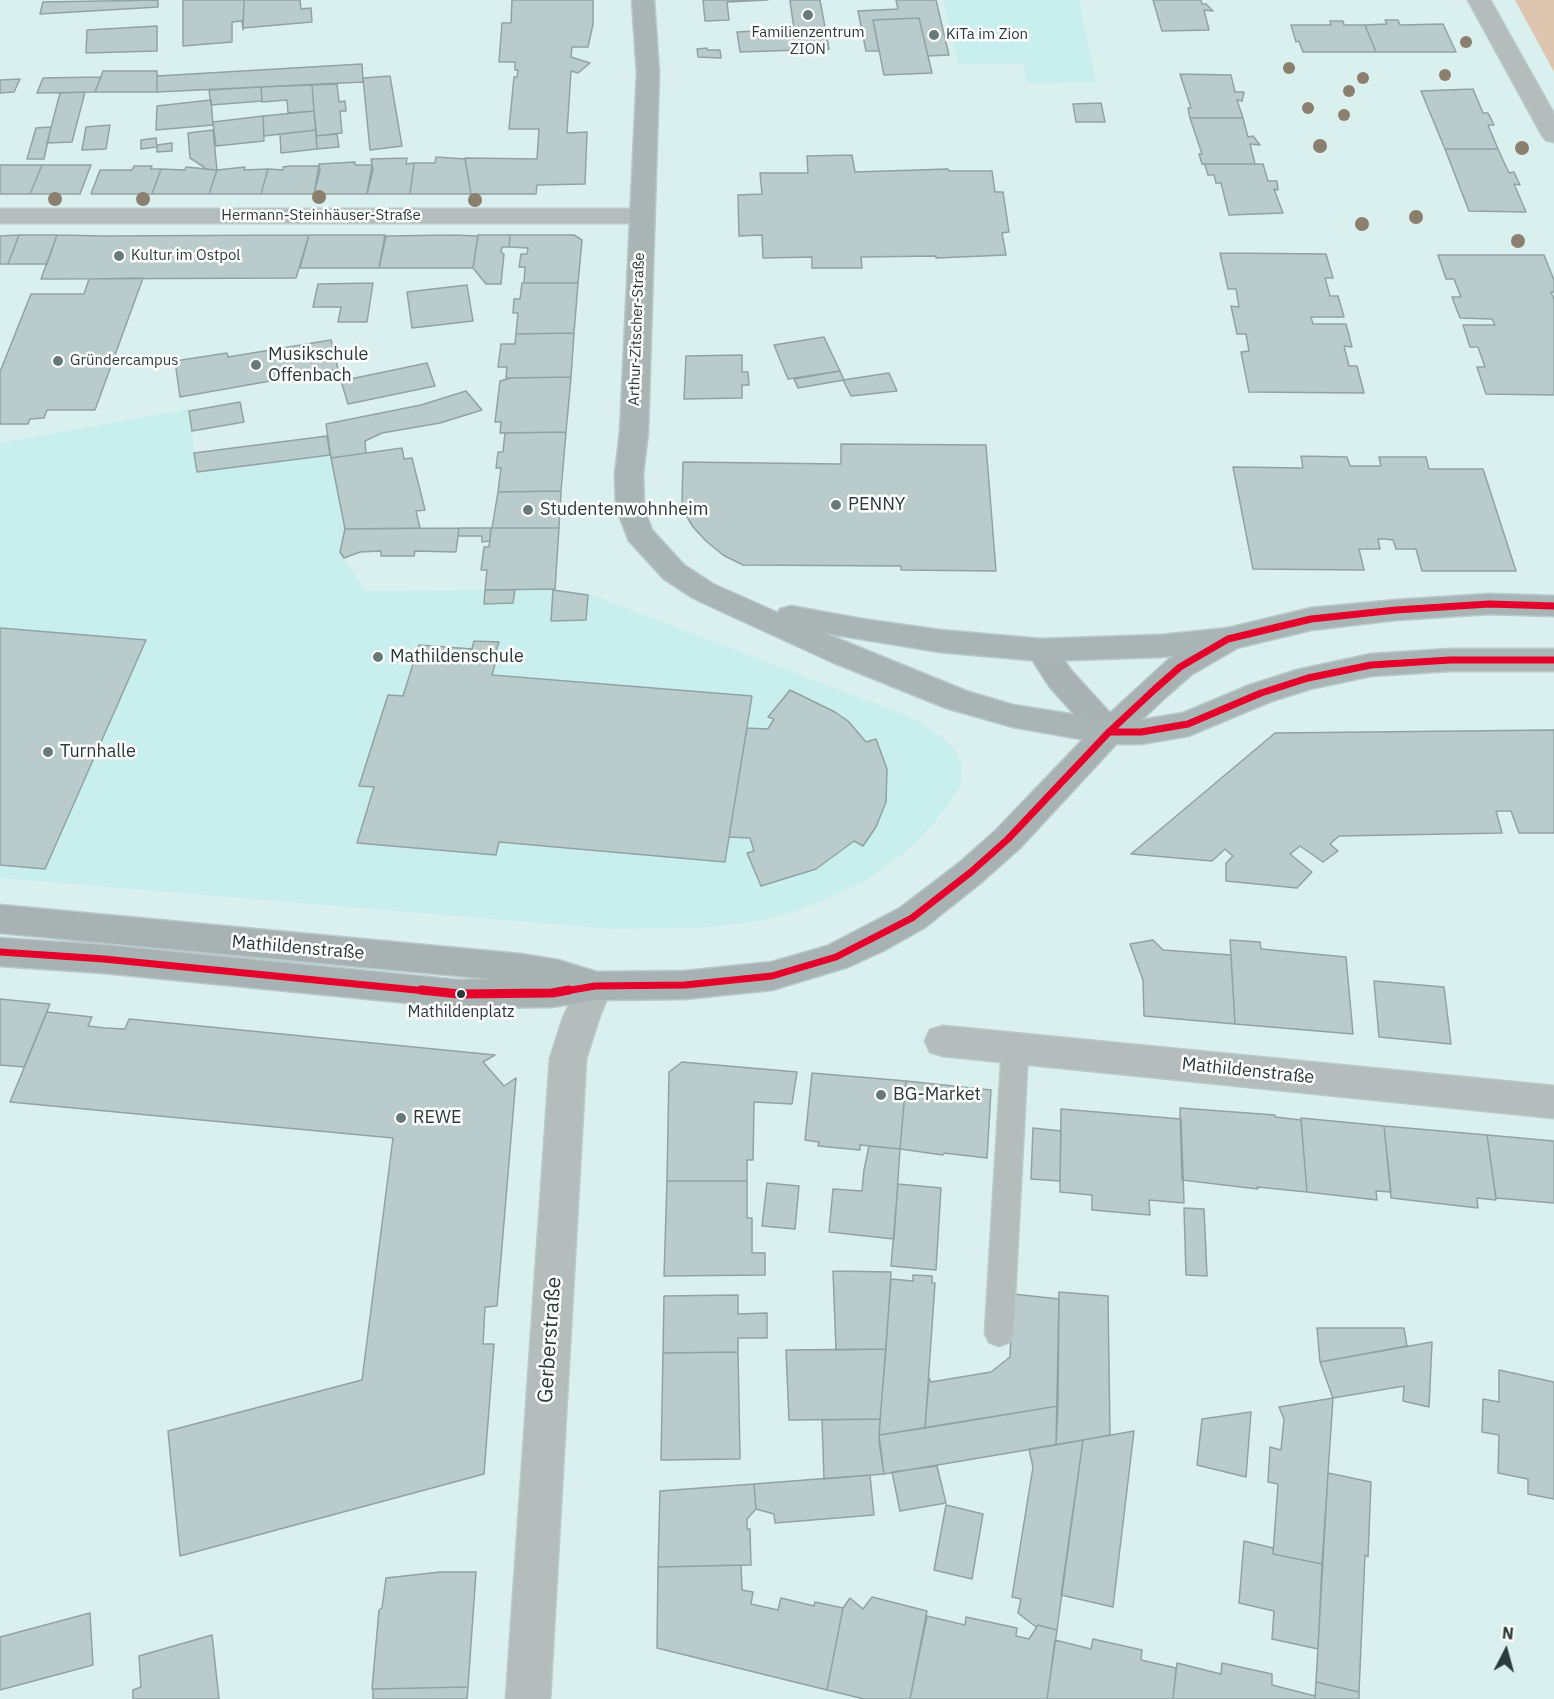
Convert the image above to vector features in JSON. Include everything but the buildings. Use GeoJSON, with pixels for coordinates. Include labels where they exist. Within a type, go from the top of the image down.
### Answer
{"type":"FeatureCollection","features":[{"type":"Feature","properties":{"kind":"main road","name":"Arthur-Zitscher-Straße"},"geometry":{"type":"LineString","coordinates":[[643,0],[648,73],[634,432],[629,474],[630,508],[639,534],[674,572],[703,591],[736,606],[843,654],[957,700],[1013,716],[1109,732],[1141,732],[1188,724],[1261,693],[1308,678],[1371,665],[1450,660],[1554,660]]}},
{"type":"Feature","properties":{"kind":"main road","name":"Arthur-Zitscher-Straße"},"geometry":{"type":"LineString","coordinates":[[736,606],[862,630],[940,641],[1041,650],[1161,646],[1228,639],[1311,620],[1396,610],[1489,604],[1554,606]]}},
{"type":"Feature","properties":{"kind":"main road","name":"Mathildenstraße"},"geometry":{"type":"LineString","coordinates":[[0,952],[104,958],[459,994],[552,993],[595,986],[685,985],[772,976],[836,957],[912,918],[971,872],[1008,839],[1109,732],[1180,667],[1228,639]]}},
{"type":"Feature","properties":{"kind":"main road"},"geometry":{"type":"LineString","coordinates":[[1041,650],[1060,678],[1109,732]]}},
{"type":"Feature","properties":{"kind":"main road","name":"Mathildenstraße"},"geometry":{"type":"LineString","coordinates":[[0,919],[521,968],[558,974],[595,986]]}},
{"type":"Feature","properties":{"kind":"street"},"geometry":{"type":"LineString","coordinates":[[1479,0],[1554,135]]}},
{"type":"Feature","properties":{"kind":"street","name":"Hermann-Steinhäuser-Straße"},"geometry":{"type":"LineString","coordinates":[[0,216],[642,216]]}},
{"type":"Feature","properties":{"kind":"street","name":"Gerberstraße"},"geometry":{"type":"LineString","coordinates":[[528,1699],[568,1059],[581,1018],[595,986]]}},
{"type":"Feature","properties":{"kind":"street","name":"Mathildenstraße"},"geometry":{"type":"LineString","coordinates":[[943,1041],[1554,1102]]}},
{"type":"Feature","properties":{"kind":"lane"},"geometry":{"type":"LineString","coordinates":[[999,1333],[1015,1048]]}},
{"type":"Feature","properties":{"kind":"shaded area"},"geometry":{"type":"Polygon","coordinates":[[[943,0],[1079,0],[1096,82],[1027,83],[1022,63],[958,64],[943,0]]]}},
{"type":"Feature","properties":{"kind":"shaded area"},"geometry":{"type":"Polygon","coordinates":[[[1515,0],[1554,0],[1554,72],[1515,0]]]}},
{"type":"Feature","properties":{"kind":"shaded area","name":"Mathildenschule"},"geometry":{"type":"Polygon","coordinates":[[[189,409],[197,472],[330,455],[345,529],[340,552],[365,591],[485,590],[484,604],[513,603],[515,590],[555,589],[597,597],[913,718],[953,747],[962,766],[960,786],[946,808],[925,833],[900,856],[866,880],[793,912],[764,920],[712,927],[612,929],[0,878],[0,443],[189,409]]]}},
{"type":"Feature","properties":{"kind":"transit line"},"geometry":{"type":"LineString","coordinates":[[0,952],[104,959],[459,994],[552,993],[595,986],[685,985],[772,976],[836,957],[912,918],[971,872],[1008,839],[1109,732],[1155,689],[1180,667],[1228,639],[1311,619],[1396,610],[1489,604],[1554,606]]}},
{"type":"Feature","properties":{"kind":"transit line"},"geometry":{"type":"LineString","coordinates":[[1109,732],[1141,732],[1188,724],[1261,693],[1308,678],[1371,665],[1450,660],[1554,660]]}},
{"type":"Feature","properties":{"kind":"place","name":"Familienzentrum ZION"},"geometry":{"type":"Point","coordinates":[808,15]}},
{"type":"Feature","properties":{"kind":"place","name":"KiTa im Zion"},"geometry":{"type":"Point","coordinates":[934,35]}},
{"type":"Feature","properties":{"kind":"place","name":"Kultur im Ostpol"},"geometry":{"type":"Point","coordinates":[119,256]}},
{"type":"Feature","properties":{"kind":"place","name":"Gründercampus"},"geometry":{"type":"Point","coordinates":[58,361]}},
{"type":"Feature","properties":{"kind":"place","name":"Musikschule Offenbach"},"geometry":{"type":"Point","coordinates":[256,365]}},
{"type":"Feature","properties":{"kind":"place","name":"PENNY"},"geometry":{"type":"Point","coordinates":[836,505]}},
{"type":"Feature","properties":{"kind":"place","name":"Studentenwohnheim"},"geometry":{"type":"Point","coordinates":[528,510]}},
{"type":"Feature","properties":{"kind":"place","name":"Mathildenschule"},"geometry":{"type":"Point","coordinates":[378,657]}},
{"type":"Feature","properties":{"kind":"place","name":"Turnhalle"},"geometry":{"type":"Point","coordinates":[48,752]}},
{"type":"Feature","properties":{"kind":"place","name":"Mathildenplatz"},"geometry":{"type":"Point","coordinates":[461,994]}},
{"type":"Feature","properties":{"kind":"place","name":"BG-Market"},"geometry":{"type":"Point","coordinates":[881,1095]}},
{"type":"Feature","properties":{"kind":"place","name":"REWE"},"geometry":{"type":"Point","coordinates":[401,1118]}}]}
